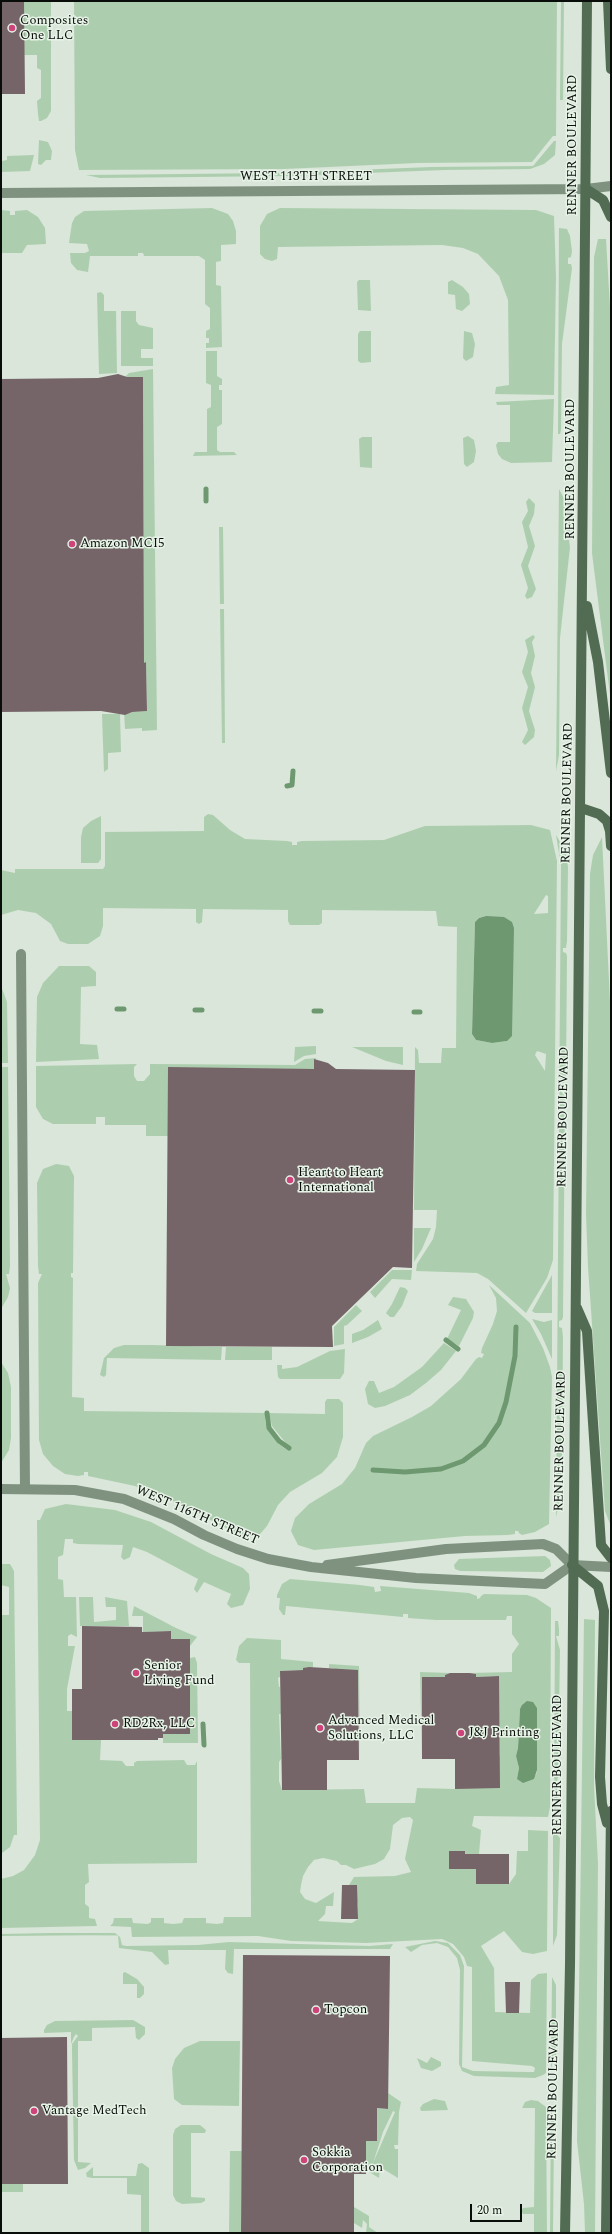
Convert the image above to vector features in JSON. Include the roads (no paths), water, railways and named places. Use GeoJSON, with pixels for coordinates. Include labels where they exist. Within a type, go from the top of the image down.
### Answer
{"type":"FeatureCollection","features":[{"type":"Feature","properties":{"kind":"main road","name":"RENNER BOULEVARD"},"geometry":{"type":"LineString","coordinates":[[565,2233],[570,1964],[572,1565],[581,808],[587,1]]}},
{"type":"Feature","properties":{"kind":"main road"},"geometry":{"type":"LineString","coordinates":[[608,1],[611,69]]}},
{"type":"Feature","properties":{"kind":"main road"},"geometry":{"type":"LineString","coordinates":[[586,189],[603,200],[611,217]]}},
{"type":"Feature","properties":{"kind":"main road"},"geometry":{"type":"LineString","coordinates":[[583,584],[598,662],[611,773]]}},
{"type":"Feature","properties":{"kind":"main road"},"geometry":{"type":"LineString","coordinates":[[581,808],[599,814],[607,821],[610,831],[611,846]]}},
{"type":"Feature","properties":{"kind":"main road"},"geometry":{"type":"LineString","coordinates":[[575,1304],[587,1331],[601,1546],[611,1558]]}},
{"type":"Feature","properties":{"kind":"main road"},"geometry":{"type":"LineString","coordinates":[[572,1565],[598,1586],[604,1611],[600,1778],[602,1804],[610,1833]]}},
{"type":"Feature","properties":{"kind":"main road"},"geometry":{"type":"LineString","coordinates":[[606,2233],[611,1811]]}},
{"type":"Feature","properties":{"kind":"street","name":"WEST 113TH STREET"},"geometry":{"type":"LineString","coordinates":[[1,193],[586,189],[611,186]]}},
{"type":"Feature","properties":{"kind":"street"},"geometry":{"type":"LineString","coordinates":[[20,954],[25,1489]]}},
{"type":"Feature","properties":{"kind":"street","name":"WEST 116TH STREET"},"geometry":{"type":"LineString","coordinates":[[1,1490],[75,1490],[124,1499],[168,1516],[204,1535],[237,1549],[268,1559],[311,1567],[416,1578],[545,1584],[572,1565],[556,1549],[543,1544],[446,1549],[311,1567]]}},
{"type":"Feature","properties":{"kind":"street"},"geometry":{"type":"LineString","coordinates":[[572,1565],[611,1567]]}},
{"type":"Feature","properties":{"kind":"waterway"},"geometry":{"type":"LineString","coordinates":[[206,489],[206,501]]}},
{"type":"Feature","properties":{"kind":"waterway"},"geometry":{"type":"LineString","coordinates":[[287,786],[292,785],[293,771]]}},
{"type":"Feature","properties":{"kind":"waterway"},"geometry":{"type":"LineString","coordinates":[[117,1009],[124,1009]]}},
{"type":"Feature","properties":{"kind":"waterway"},"geometry":{"type":"LineString","coordinates":[[195,1010],[202,1010]]}},
{"type":"Feature","properties":{"kind":"waterway"},"geometry":{"type":"LineString","coordinates":[[314,1011],[321,1011]]}},
{"type":"Feature","properties":{"kind":"waterway"},"geometry":{"type":"LineString","coordinates":[[414,1012],[420,1012]]}},
{"type":"Feature","properties":{"kind":"waterway"},"geometry":{"type":"LineString","coordinates":[[373,1470],[405,1472],[441,1469],[463,1461],[484,1445],[499,1423],[506,1402],[515,1356],[516,1327]]}},
{"type":"Feature","properties":{"kind":"waterway"},"geometry":{"type":"LineString","coordinates":[[446,1340],[458,1349]]}},
{"type":"Feature","properties":{"kind":"waterway"},"geometry":{"type":"LineString","coordinates":[[267,1413],[269,1428],[279,1441],[289,1448]]}},
{"type":"Feature","properties":{"kind":"waterway"},"geometry":{"type":"LineString","coordinates":[[203,1724],[204,1745]]}},
{"type":"Feature","properties":{"kind":"place","name":"Composites One LLC"},"geometry":{"type":"Point","coordinates":[12,28]}},
{"type":"Feature","properties":{"kind":"place","name":"Amazon MCI5"},"geometry":{"type":"Point","coordinates":[72,544]}},
{"type":"Feature","properties":{"kind":"place","name":"Heart to Heart International"},"geometry":{"type":"Point","coordinates":[290,1180]}},
{"type":"Feature","properties":{"kind":"place","name":"Senior Living Fund"},"geometry":{"type":"Point","coordinates":[136,1673]}},
{"type":"Feature","properties":{"kind":"place","name":"RD2Rx, LLC"},"geometry":{"type":"Point","coordinates":[115,1724]}},
{"type":"Feature","properties":{"kind":"place","name":"Advanced Medical Solutions, LLC"},"geometry":{"type":"Point","coordinates":[320,1728]}},
{"type":"Feature","properties":{"kind":"place","name":"J&J Printing"},"geometry":{"type":"Point","coordinates":[461,1733]}},
{"type":"Feature","properties":{"kind":"place","name":"Topcon"},"geometry":{"type":"Point","coordinates":[316,2010]}},
{"type":"Feature","properties":{"kind":"place","name":"Vantage MedTech"},"geometry":{"type":"Point","coordinates":[34,2111]}},
{"type":"Feature","properties":{"kind":"place","name":"Sokkia Corporation"},"geometry":{"type":"Point","coordinates":[304,2160]}}]}
